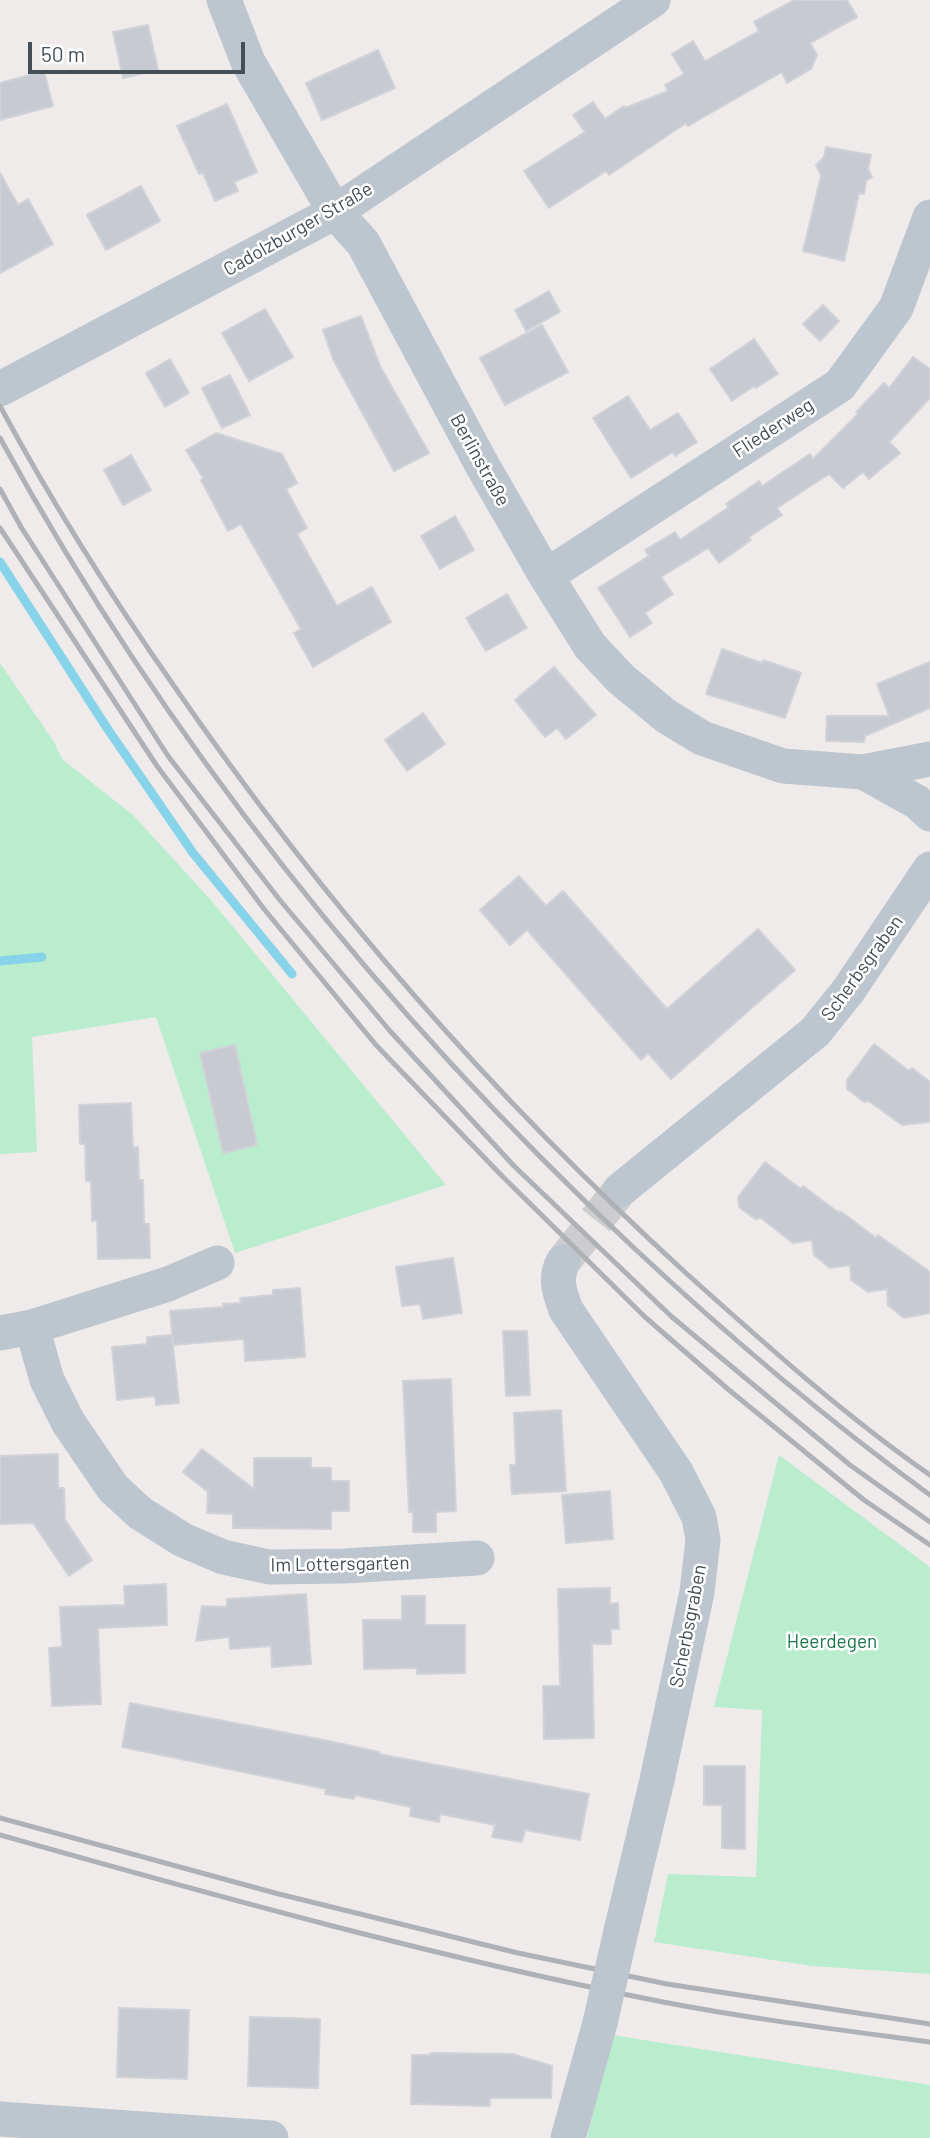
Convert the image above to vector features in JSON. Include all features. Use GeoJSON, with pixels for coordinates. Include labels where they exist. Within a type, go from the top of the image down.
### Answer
{"type":"FeatureCollection","features":[{"type":"Feature","properties":{"kind":"street","name":"Berlinstraße"},"geometry":{"type":"LineString","coordinates":[[224,0],[248,62],[335,212],[363,243],[481,463],[590,646],[621,679],[666,716],[702,738],[783,766],[863,772],[930,759]]}},
{"type":"Feature","properties":{"kind":"street","name":"Cadolzburger Straße"},"geometry":{"type":"LineString","coordinates":[[0,389],[335,212],[653,0]]}},
{"type":"Feature","properties":{"kind":"street","name":"Fliederweg"},"geometry":{"type":"LineString","coordinates":[[546,576],[840,384],[896,308],[930,217]]}},
{"type":"Feature","properties":{"kind":"street","name":"Berlinstraße"},"geometry":{"type":"LineString","coordinates":[[863,772],[917,802],[930,814]]}},
{"type":"Feature","properties":{"kind":"street","name":"Scherbsgraben"},"geometry":{"type":"LineString","coordinates":[[620,1190],[815,1032],[848,991],[930,869]]}},
{"type":"Feature","properties":{"kind":"street"},"geometry":{"type":"LineString","coordinates":[[16,1330],[168,1284],[217,1262]]}},
{"type":"Feature","properties":{"kind":"street","name":"Scherbsgraben"},"geometry":{"type":"LineString","coordinates":[[563,1262],[558,1272],[558,1282],[565,1310],[676,1472],[699,1517],[703,1540],[697,1592],[657,1780],[600,2023],[568,2138]]}},
{"type":"Feature","properties":{"kind":"street","name":"Im Lottersgarten"},"geometry":{"type":"LineString","coordinates":[[16,1330],[47,1380],[68,1422],[113,1488],[139,1513],[183,1540],[223,1557],[269,1567],[345,1566],[477,1558]]}},
{"type":"Feature","properties":{"kind":"street"},"geometry":{"type":"LineString","coordinates":[[0,2119],[271,2138]]}},
{"type":"Feature","properties":{"kind":"green space"},"geometry":{"type":"Polygon","coordinates":[[[0,663],[54,742],[62,759],[133,815],[210,899],[446,1185],[235,1253],[156,1017],[32,1037],[37,1152],[0,1154],[0,663]]]}},
{"type":"Feature","properties":{"kind":"green space","name":"Heerdegen"},"geometry":{"type":"Polygon","coordinates":[[[779,1455],[930,1567],[930,1974],[812,1966],[654,1942],[668,1874],[756,1877],[762,1710],[714,1707],[779,1455]]]}},
{"type":"Feature","properties":{"kind":"green space"},"geometry":{"type":"Polygon","coordinates":[[[612,2035],[930,2085],[930,2138],[587,2138],[612,2035]]]}},
{"type":"Feature","properties":{"kind":"building"},"geometry":{"type":"Polygon","coordinates":[[[794,0],[847,0],[857,17],[810,43],[817,55],[811,69],[787,83],[782,72],[688,126],[686,123],[609,175],[606,171],[549,208],[524,171],[585,132],[573,115],[593,102],[605,119],[624,106],[625,108],[668,91],[665,85],[684,74],[672,54],[693,41],[705,61],[759,31],[754,22],[794,0]]]}},
{"type":"Feature","properties":{"kind":"building"},"geometry":{"type":"Polygon","coordinates":[[[148,25],[158,70],[123,78],[113,32],[148,25]]]}},
{"type":"Feature","properties":{"kind":"building"},"geometry":{"type":"Polygon","coordinates":[[[378,50],[395,88],[322,120],[306,83],[378,50]]]}},
{"type":"Feature","properties":{"kind":"building"},"geometry":{"type":"Polygon","coordinates":[[[44,71],[53,106],[0,120],[0,83],[44,71]]]}},
{"type":"Feature","properties":{"kind":"building"},"geometry":{"type":"Polygon","coordinates":[[[227,104],[257,172],[234,182],[238,191],[215,201],[177,126],[227,104]]]}},
{"type":"Feature","properties":{"kind":"building"},"geometry":{"type":"Polygon","coordinates":[[[826,147],[871,155],[868,169],[872,177],[866,181],[864,194],[859,193],[844,261],[803,251],[821,176],[816,165],[824,157],[826,147]]]}},
{"type":"Feature","properties":{"kind":"building"},"geometry":{"type":"Polygon","coordinates":[[[0,173],[18,205],[28,199],[53,244],[0,273],[0,173]]]}},
{"type":"Feature","properties":{"kind":"building"},"geometry":{"type":"Polygon","coordinates":[[[141,186],[160,221],[106,250],[87,215],[141,186]]]}},
{"type":"Feature","properties":{"kind":"building"},"geometry":{"type":"Polygon","coordinates":[[[549,291],[560,312],[526,331],[515,310],[549,291]]]}},
{"type":"Feature","properties":{"kind":"building"},"geometry":{"type":"Polygon","coordinates":[[[823,305],[839,321],[820,341],[803,324],[823,305]]]}},
{"type":"Feature","properties":{"kind":"building"},"geometry":{"type":"Polygon","coordinates":[[[265,309],[293,357],[249,381],[222,333],[265,309]]]}},
{"type":"Feature","properties":{"kind":"building"},"geometry":{"type":"Polygon","coordinates":[[[361,316],[380,366],[429,453],[394,471],[333,359],[323,330],[361,316]]]}},
{"type":"Feature","properties":{"kind":"building"},"geometry":{"type":"Polygon","coordinates":[[[542,325],[568,372],[505,405],[480,358],[542,325]]]}},
{"type":"Feature","properties":{"kind":"building"},"geometry":{"type":"Polygon","coordinates":[[[754,339],[778,374],[732,401],[710,369],[754,339]]]}},
{"type":"Feature","properties":{"kind":"building"},"geometry":{"type":"Polygon","coordinates":[[[913,357],[930,369],[930,398],[889,442],[900,453],[869,479],[863,472],[843,488],[829,474],[777,508],[782,515],[749,537],[751,540],[719,563],[708,548],[661,577],[673,594],[645,613],[652,623],[630,637],[598,588],[649,556],[645,550],[675,532],[680,540],[729,507],[726,504],[759,481],[762,486],[810,454],[813,459],[858,414],[856,412],[884,383],[889,388],[913,357]]]}},
{"type":"Feature","properties":{"kind":"building"},"geometry":{"type":"Polygon","coordinates":[[[170,359],[189,393],[165,407],[146,373],[170,359]]]}},
{"type":"Feature","properties":{"kind":"building"},"geometry":{"type":"Polygon","coordinates":[[[230,375],[250,415],[222,428],[202,388],[230,375]]]}},
{"type":"Feature","properties":{"kind":"building"},"geometry":{"type":"Polygon","coordinates":[[[628,396],[650,430],[678,413],[697,442],[675,456],[673,452],[631,478],[593,418],[628,396]]]}},
{"type":"Feature","properties":{"kind":"building"},"geometry":{"type":"Polygon","coordinates":[[[216,433],[282,454],[297,483],[286,489],[307,528],[297,534],[337,606],[372,587],[391,622],[313,667],[294,633],[301,629],[241,524],[228,531],[201,480],[203,478],[186,450],[216,433]]]}},
{"type":"Feature","properties":{"kind":"building"},"geometry":{"type":"Polygon","coordinates":[[[131,455],[151,490],[123,505],[104,470],[131,455]]]}},
{"type":"Feature","properties":{"kind":"building"},"geometry":{"type":"Polygon","coordinates":[[[455,516],[474,550],[440,569],[421,536],[455,516]]]}},
{"type":"Feature","properties":{"kind":"building"},"geometry":{"type":"Polygon","coordinates":[[[507,594],[527,628],[486,651],[466,618],[507,594]]]}},
{"type":"Feature","properties":{"kind":"building"},"geometry":{"type":"Polygon","coordinates":[[[722,649],[801,673],[785,718],[706,694],[722,649]]]}},
{"type":"Feature","properties":{"kind":"building"},"geometry":{"type":"Polygon","coordinates":[[[930,662],[930,708],[865,736],[864,742],[826,741],[827,716],[889,716],[877,684],[930,662]]]}},
{"type":"Feature","properties":{"kind":"building"},"geometry":{"type":"Polygon","coordinates":[[[554,667],[596,715],[566,739],[557,728],[545,737],[515,700],[554,667]]]}},
{"type":"Feature","properties":{"kind":"building"},"geometry":{"type":"Polygon","coordinates":[[[423,713],[445,744],[407,771],[385,740],[423,713]]]}},
{"type":"Feature","properties":{"kind":"building"},"geometry":{"type":"Polygon","coordinates":[[[519,876],[546,906],[563,891],[667,1009],[758,929],[795,970],[671,1079],[648,1053],[641,1060],[527,930],[510,945],[480,910],[519,876]]]}},
{"type":"Feature","properties":{"kind":"building"},"geometry":{"type":"Polygon","coordinates":[[[874,1044],[909,1071],[912,1068],[930,1082],[930,1122],[902,1125],[847,1089],[847,1080],[874,1044]]]}},
{"type":"Feature","properties":{"kind":"building"},"geometry":{"type":"Polygon","coordinates":[[[235,1045],[257,1145],[223,1153],[200,1053],[235,1045]]]}},
{"type":"Feature","properties":{"kind":"building"},"geometry":{"type":"Polygon","coordinates":[[[131,1103],[133,1148],[138,1147],[139,1180],[143,1180],[144,1224],[149,1224],[150,1258],[98,1259],[97,1220],[92,1221],[91,1181],[86,1181],[85,1144],[80,1144],[79,1105],[131,1103]]]}},
{"type":"Feature","properties":{"kind":"building"},"geometry":{"type":"Polygon","coordinates":[[[765,1162],[801,1189],[803,1186],[839,1213],[840,1211],[876,1238],[878,1235],[930,1272],[930,1313],[904,1318],[888,1305],[887,1289],[868,1292],[851,1280],[850,1265],[830,1268],[814,1255],[812,1240],[793,1243],[761,1218],[755,1219],[739,1207],[738,1197],[765,1162]]]}},
{"type":"Feature","properties":{"kind":"building"},"geometry":{"type":"Polygon","coordinates":[[[453,1258],[462,1313],[423,1319],[420,1304],[402,1306],[396,1267],[453,1258]]]}},
{"type":"Feature","properties":{"kind":"building"},"geometry":{"type":"Polygon","coordinates":[[[300,1288],[305,1357],[245,1361],[244,1339],[173,1345],[170,1311],[223,1307],[223,1304],[241,1303],[240,1298],[273,1295],[273,1290],[300,1288]]]}},
{"type":"Feature","properties":{"kind":"building"},"geometry":{"type":"Polygon","coordinates":[[[503,1331],[527,1331],[530,1395],[506,1396],[503,1331]]]}},
{"type":"Feature","properties":{"kind":"building"},"geometry":{"type":"Polygon","coordinates":[[[172,1335],[179,1403],[156,1405],[155,1396],[117,1400],[112,1347],[147,1344],[147,1337],[172,1335]]]}},
{"type":"Feature","properties":{"kind":"building"},"geometry":{"type":"Polygon","coordinates":[[[451,1379],[456,1511],[436,1512],[436,1532],[413,1532],[413,1512],[409,1512],[403,1381],[451,1379]]]}},
{"type":"Feature","properties":{"kind":"building"},"geometry":{"type":"Polygon","coordinates":[[[561,1410],[566,1491],[512,1494],[510,1465],[516,1465],[514,1413],[561,1410]]]}},
{"type":"Feature","properties":{"kind":"building"},"geometry":{"type":"Polygon","coordinates":[[[202,1449],[254,1489],[254,1458],[311,1458],[311,1468],[331,1468],[331,1481],[349,1481],[349,1511],[331,1511],[331,1529],[233,1528],[233,1514],[207,1513],[208,1492],[183,1472],[202,1449]]]}},
{"type":"Feature","properties":{"kind":"building"},"geometry":{"type":"Polygon","coordinates":[[[58,1454],[58,1488],[64,1488],[65,1520],[92,1560],[69,1576],[33,1523],[0,1524],[0,1456],[58,1454]]]}},
{"type":"Feature","properties":{"kind":"building"},"geometry":{"type":"Polygon","coordinates":[[[610,1491],[613,1539],[566,1543],[562,1495],[610,1491]]]}},
{"type":"Feature","properties":{"kind":"building"},"geometry":{"type":"Polygon","coordinates":[[[166,1584],[167,1625],[98,1628],[101,1704],[52,1706],[49,1648],[62,1647],[60,1607],[125,1605],[124,1586],[166,1584]]]}},
{"type":"Feature","properties":{"kind":"building"},"geometry":{"type":"Polygon","coordinates":[[[610,1588],[610,1604],[618,1603],[619,1629],[611,1629],[611,1644],[592,1644],[594,1738],[544,1739],[543,1686],[560,1686],[558,1589],[610,1588]]]}},
{"type":"Feature","properties":{"kind":"building"},"geometry":{"type":"Polygon","coordinates":[[[306,1594],[311,1664],[272,1667],[271,1646],[230,1649],[229,1637],[196,1641],[202,1606],[227,1607],[227,1599],[306,1594]]]}},
{"type":"Feature","properties":{"kind":"building"},"geometry":{"type":"Polygon","coordinates":[[[402,1596],[425,1596],[425,1625],[465,1625],[465,1673],[417,1674],[417,1668],[364,1669],[363,1620],[402,1620],[402,1596]]]}},
{"type":"Feature","properties":{"kind":"building"},"geometry":{"type":"Polygon","coordinates":[[[130,1703],[589,1794],[580,1840],[525,1830],[522,1842],[492,1837],[495,1825],[440,1814],[439,1822],[410,1816],[411,1807],[355,1795],[354,1799],[325,1794],[326,1789],[122,1747],[130,1703]]]}},
{"type":"Feature","properties":{"kind":"building"},"geometry":{"type":"Polygon","coordinates":[[[704,1766],[745,1766],[745,1849],[722,1848],[722,1805],[704,1805],[704,1766]]]}},
{"type":"Feature","properties":{"kind":"building"},"geometry":{"type":"Polygon","coordinates":[[[119,2008],[189,2010],[187,2079],[117,2077],[119,2008]]]}},
{"type":"Feature","properties":{"kind":"building"},"geometry":{"type":"Polygon","coordinates":[[[250,2017],[320,2019],[318,2088],[248,2086],[250,2017]]]}},
{"type":"Feature","properties":{"kind":"building"},"geometry":{"type":"Polygon","coordinates":[[[512,2054],[552,2066],[551,2098],[490,2098],[490,2106],[411,2104],[412,2055],[512,2054]]]}},
{"type":"Feature","properties":{"kind":"waterway"},"geometry":{"type":"LineString","coordinates":[[0,562],[107,728],[193,853],[292,974]]}},
{"type":"Feature","properties":{"kind":"waterway","name":"Scherbsgraben"},"geometry":{"type":"LineString","coordinates":[[0,961],[42,957]]}},
{"type":"Feature","properties":{"kind":"tunnel"},"geometry":{"type":"LineString","coordinates":[[563,1262],[620,1190]]}},
{"type":"Feature","properties":{"kind":"railway"},"geometry":{"type":"LineString","coordinates":[[0,406],[83,549],[174,686],[289,844],[414,995],[546,1138],[687,1274],[775,1353],[930,1475]]}},
{"type":"Feature","properties":{"kind":"railway"},"geometry":{"type":"LineString","coordinates":[[0,438],[64,550],[133,659],[207,765],[285,868],[367,968],[452,1065],[541,1158],[705,1313],[853,1437],[930,1495]]}},
{"type":"Feature","properties":{"kind":"railway"},"geometry":{"type":"LineString","coordinates":[[0,489],[21,527],[168,756],[279,899],[390,1031],[514,1166],[672,1317],[850,1465],[930,1522]]}},
{"type":"Feature","properties":{"kind":"railway"},"geometry":{"type":"LineString","coordinates":[[0,528],[157,766],[264,909],[376,1045],[502,1176],[645,1317],[729,1390],[864,1500],[930,1545]]}},
{"type":"Feature","properties":{"kind":"railway"},"geometry":{"type":"LineString","coordinates":[[0,1818],[275,1893],[518,1953],[667,1984],[930,2024]]}},
{"type":"Feature","properties":{"kind":"railway"},"geometry":{"type":"LineString","coordinates":[[0,1835],[330,1925],[579,1985],[729,2014],[930,2042]]}}]}
